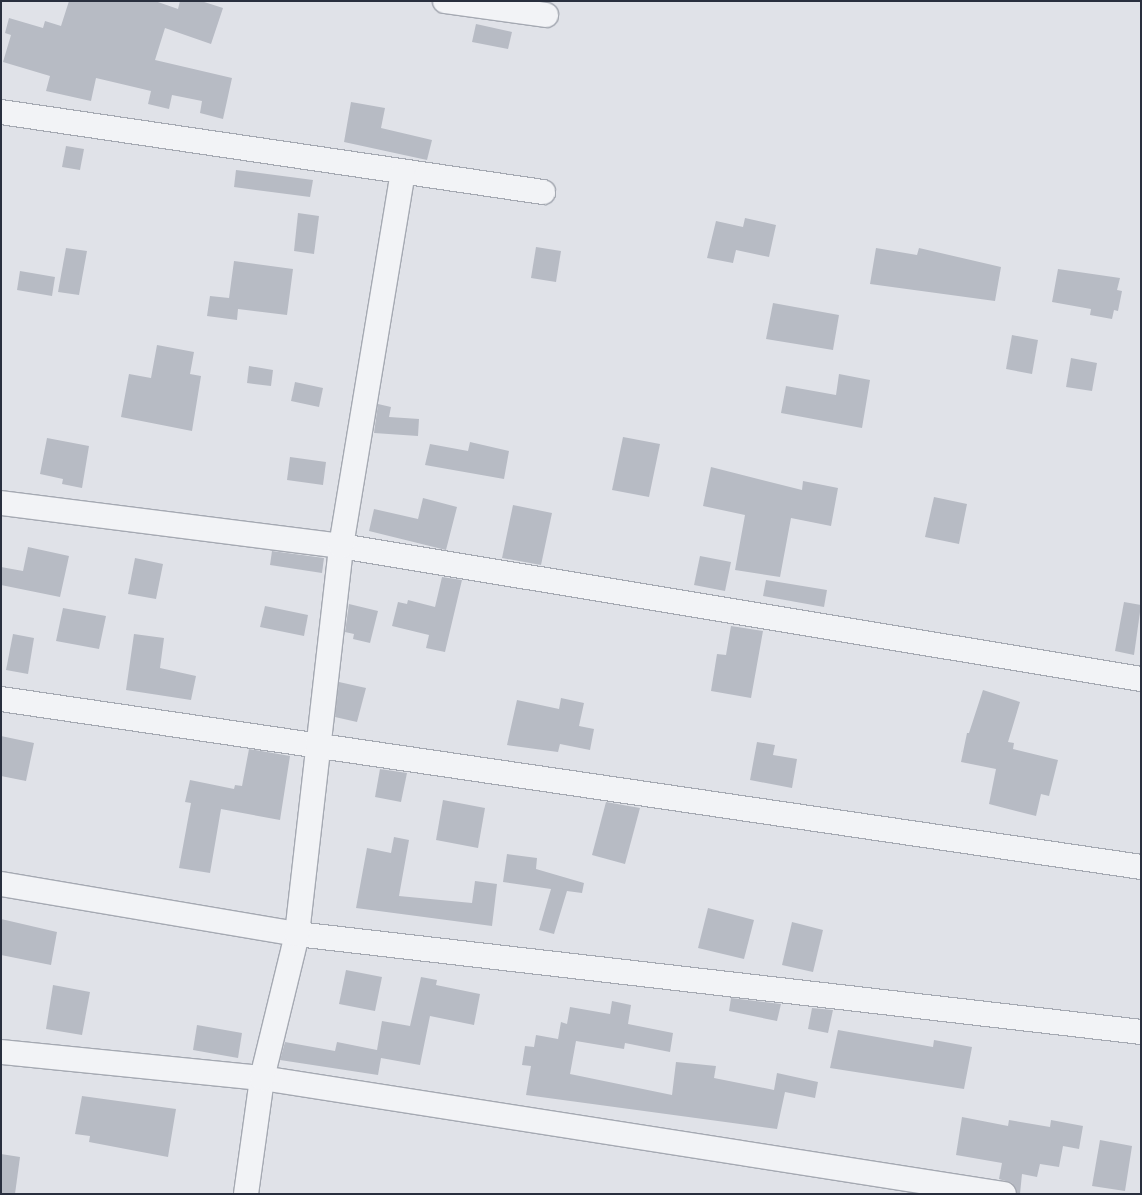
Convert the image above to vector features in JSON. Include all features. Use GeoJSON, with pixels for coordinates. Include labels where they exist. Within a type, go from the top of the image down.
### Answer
{"type":"FeatureCollection","features":[{"type":"Feature","properties":{"kind":"street"},"geometry":{"type":"LineString","coordinates":[[445,1],[546,15]]}},
{"type":"Feature","properties":{"kind":"street"},"geometry":{"type":"LineString","coordinates":[[1,112],[543,192]]}},
{"type":"Feature","properties":{"kind":"street"},"geometry":{"type":"LineString","coordinates":[[246,1194],[262,1078],[297,934],[341,546],[403,172]]}},
{"type":"Feature","properties":{"kind":"street"},"geometry":{"type":"LineString","coordinates":[[1,503],[341,546],[1141,679]]}},
{"type":"Feature","properties":{"kind":"street"},"geometry":{"type":"LineString","coordinates":[[1,699],[1141,867]]}},
{"type":"Feature","properties":{"kind":"street"},"geometry":{"type":"LineString","coordinates":[[1,884],[297,934],[1141,1032]]}},
{"type":"Feature","properties":{"kind":"street"},"geometry":{"type":"LineString","coordinates":[[1,1052],[262,1078],[1004,1194]]}},
{"type":"Feature","properties":{"kind":"building"},"geometry":{"type":"Polygon","coordinates":[[[69,1],[155,1],[178,9],[180,1],[201,1],[223,8],[211,44],[165,28],[155,60],[232,78],[223,119],[200,113],[202,101],[172,95],[169,109],[148,104],[151,91],[96,78],[91,101],[46,91],[50,76],[3,62],[11,35],[5,33],[9,18],[43,28],[45,21],[61,26],[69,1]]]}},
{"type":"Feature","properties":{"kind":"building"},"geometry":{"type":"Polygon","coordinates":[[[476,24],[512,32],[508,49],[472,42],[476,24]]]}},
{"type":"Feature","properties":{"kind":"building"},"geometry":{"type":"Polygon","coordinates":[[[351,102],[385,108],[381,128],[432,140],[427,160],[344,142],[351,102]]]}},
{"type":"Feature","properties":{"kind":"building"},"geometry":{"type":"Polygon","coordinates":[[[66,146],[84,149],[80,170],[62,167],[66,146]]]}},
{"type":"Feature","properties":{"kind":"building"},"geometry":{"type":"Polygon","coordinates":[[[236,170],[313,180],[310,197],[234,187],[236,170]]]}},
{"type":"Feature","properties":{"kind":"building"},"geometry":{"type":"Polygon","coordinates":[[[298,213],[319,216],[314,254],[294,251],[298,213]]]}},
{"type":"Feature","properties":{"kind":"building"},"geometry":{"type":"Polygon","coordinates":[[[745,218],[776,225],[769,257],[736,250],[733,263],[707,258],[716,221],[743,227],[745,218]]]}},
{"type":"Feature","properties":{"kind":"building"},"geometry":{"type":"Polygon","coordinates":[[[536,247],[561,251],[556,282],[531,278],[536,247]]]}},
{"type":"Feature","properties":{"kind":"building"},"geometry":{"type":"Polygon","coordinates":[[[66,248],[87,251],[79,295],[58,292],[66,248]]]}},
{"type":"Feature","properties":{"kind":"building"},"geometry":{"type":"Polygon","coordinates":[[[876,248],[917,255],[919,248],[1001,267],[995,301],[870,284],[876,248]]]}},
{"type":"Feature","properties":{"kind":"building"},"geometry":{"type":"Polygon","coordinates":[[[234,261],[293,269],[287,315],[238,309],[237,320],[207,316],[210,296],[229,298],[234,261]]]}},
{"type":"Feature","properties":{"kind":"building"},"geometry":{"type":"Polygon","coordinates":[[[1058,269],[1120,278],[1117,290],[1122,291],[1118,311],[1114,310],[1112,319],[1090,315],[1091,309],[1052,302],[1058,269]]]}},
{"type":"Feature","properties":{"kind":"building"},"geometry":{"type":"Polygon","coordinates":[[[20,271],[55,277],[52,296],[17,290],[20,271]]]}},
{"type":"Feature","properties":{"kind":"building"},"geometry":{"type":"Polygon","coordinates":[[[773,303],[839,315],[833,350],[766,339],[773,303]]]}},
{"type":"Feature","properties":{"kind":"building"},"geometry":{"type":"Polygon","coordinates":[[[1012,335],[1038,340],[1032,374],[1006,369],[1012,335]]]}},
{"type":"Feature","properties":{"kind":"building"},"geometry":{"type":"Polygon","coordinates":[[[157,345],[194,352],[190,374],[201,376],[192,431],[121,417],[129,374],[151,378],[157,345]]]}},
{"type":"Feature","properties":{"kind":"building"},"geometry":{"type":"Polygon","coordinates":[[[1071,358],[1097,363],[1092,391],[1066,387],[1071,358]]]}},
{"type":"Feature","properties":{"kind":"building"},"geometry":{"type":"Polygon","coordinates":[[[249,366],[273,370],[271,386],[247,383],[249,366]]]}},
{"type":"Feature","properties":{"kind":"building"},"geometry":{"type":"Polygon","coordinates":[[[839,374],[870,380],[862,428],[781,413],[786,386],[836,395],[839,374]]]}},
{"type":"Feature","properties":{"kind":"building"},"geometry":{"type":"Polygon","coordinates":[[[295,382],[323,388],[319,407],[291,401],[295,382]]]}},
{"type":"Feature","properties":{"kind":"building"},"geometry":{"type":"Polygon","coordinates":[[[378,404],[391,407],[389,417],[419,419],[418,436],[374,433],[378,404]]]}},
{"type":"Feature","properties":{"kind":"building"},"geometry":{"type":"Polygon","coordinates":[[[623,437],[660,444],[649,497],[612,490],[623,437]]]}},
{"type":"Feature","properties":{"kind":"building"},"geometry":{"type":"Polygon","coordinates":[[[47,438],[89,446],[82,488],[62,484],[63,479],[40,474],[47,438]]]}},
{"type":"Feature","properties":{"kind":"building"},"geometry":{"type":"Polygon","coordinates":[[[470,442],[509,451],[504,479],[425,465],[430,444],[468,451],[470,442]]]}},
{"type":"Feature","properties":{"kind":"building"},"geometry":{"type":"Polygon","coordinates":[[[290,457],[326,462],[323,485],[287,480],[290,457]]]}},
{"type":"Feature","properties":{"kind":"building"},"geometry":{"type":"Polygon","coordinates":[[[711,467],[802,490],[803,481],[838,488],[831,526],[791,518],[780,577],[735,570],[745,515],[703,506],[711,467]]]}},
{"type":"Feature","properties":{"kind":"building"},"geometry":{"type":"Polygon","coordinates":[[[934,497],[967,504],[959,544],[925,537],[934,497]]]}},
{"type":"Feature","properties":{"kind":"building"},"geometry":{"type":"Polygon","coordinates":[[[423,498],[457,507],[446,550],[369,531],[374,509],[418,519],[423,498]]]}},
{"type":"Feature","properties":{"kind":"building"},"geometry":{"type":"Polygon","coordinates":[[[513,505],[552,513],[541,565],[502,558],[513,505]]]}},
{"type":"Feature","properties":{"kind":"building"},"geometry":{"type":"Polygon","coordinates":[[[28,547],[69,556],[60,597],[1,585],[1,567],[23,571],[28,547]]]}},
{"type":"Feature","properties":{"kind":"building"},"geometry":{"type":"Polygon","coordinates":[[[272,551],[324,558],[322,573],[270,565],[272,551]]]}},
{"type":"Feature","properties":{"kind":"building"},"geometry":{"type":"Polygon","coordinates":[[[700,556],[731,562],[725,591],[694,585],[700,556]]]}},
{"type":"Feature","properties":{"kind":"building"},"geometry":{"type":"Polygon","coordinates":[[[135,558],[163,564],[156,599],[128,594],[135,558]]]}},
{"type":"Feature","properties":{"kind":"building"},"geometry":{"type":"Polygon","coordinates":[[[442,577],[462,580],[445,652],[426,648],[429,635],[392,626],[398,602],[407,604],[408,600],[435,607],[442,577]]]}},
{"type":"Feature","properties":{"kind":"building"},"geometry":{"type":"Polygon","coordinates":[[[766,580],[827,590],[824,607],[763,596],[766,580]]]}},
{"type":"Feature","properties":{"kind":"building"},"geometry":{"type":"Polygon","coordinates":[[[1124,602],[1141,605],[1134,655],[1115,651],[1124,602]]]}},
{"type":"Feature","properties":{"kind":"building"},"geometry":{"type":"Polygon","coordinates":[[[349,604],[378,611],[370,643],[353,639],[354,634],[345,632],[349,604]]]}},
{"type":"Feature","properties":{"kind":"building"},"geometry":{"type":"Polygon","coordinates":[[[265,606],[308,615],[304,636],[260,627],[265,606]]]}},
{"type":"Feature","properties":{"kind":"building"},"geometry":{"type":"Polygon","coordinates":[[[63,608],[106,616],[99,649],[56,641],[63,608]]]}},
{"type":"Feature","properties":{"kind":"building"},"geometry":{"type":"Polygon","coordinates":[[[731,626],[763,631],[751,698],[711,691],[717,654],[726,655],[731,626]]]}},
{"type":"Feature","properties":{"kind":"building"},"geometry":{"type":"Polygon","coordinates":[[[13,634],[34,638],[28,674],[6,670],[13,634]]]}},
{"type":"Feature","properties":{"kind":"building"},"geometry":{"type":"Polygon","coordinates":[[[134,634],[164,638],[160,668],[196,676],[191,700],[126,690],[134,634]]]}},
{"type":"Feature","properties":{"kind":"building"},"geometry":{"type":"Polygon","coordinates":[[[339,682],[366,688],[357,722],[335,717],[339,682]]]}},
{"type":"Feature","properties":{"kind":"building"},"geometry":{"type":"Polygon","coordinates":[[[983,690],[1020,702],[1008,742],[1014,743],[1013,749],[1058,760],[1049,796],[1041,794],[1036,816],[989,804],[996,769],[961,762],[967,733],[969,733],[983,690]]]}},
{"type":"Feature","properties":{"kind":"building"},"geometry":{"type":"Polygon","coordinates":[[[561,698],[584,703],[579,726],[594,729],[590,750],[560,744],[558,752],[507,745],[517,700],[559,709],[561,698]]]}},
{"type":"Feature","properties":{"kind":"building"},"geometry":{"type":"Polygon","coordinates":[[[1,736],[34,743],[26,781],[1,776],[1,736]]]}},
{"type":"Feature","properties":{"kind":"building"},"geometry":{"type":"Polygon","coordinates":[[[757,742],[775,745],[773,755],[797,759],[792,788],[750,780],[757,742]]]}},
{"type":"Feature","properties":{"kind":"building"},"geometry":{"type":"Polygon","coordinates":[[[249,749],[290,756],[280,820],[221,809],[210,873],[179,868],[191,803],[185,802],[190,780],[234,789],[235,785],[242,786],[249,749]]]}},
{"type":"Feature","properties":{"kind":"building"},"geometry":{"type":"Polygon","coordinates":[[[380,769],[407,773],[401,802],[375,797],[380,769]]]}},
{"type":"Feature","properties":{"kind":"building"},"geometry":{"type":"Polygon","coordinates":[[[443,800],[485,808],[478,848],[436,840],[443,800]]]}},
{"type":"Feature","properties":{"kind":"building"},"geometry":{"type":"Polygon","coordinates":[[[606,802],[640,808],[625,864],[592,855],[606,802]]]}},
{"type":"Feature","properties":{"kind":"building"},"geometry":{"type":"Polygon","coordinates":[[[394,837],[409,840],[399,896],[472,903],[475,881],[497,884],[492,926],[356,908],[367,848],[391,853],[394,837]]]}},
{"type":"Feature","properties":{"kind":"building"},"geometry":{"type":"Polygon","coordinates":[[[507,854],[537,858],[536,869],[584,883],[582,893],[567,891],[554,934],[539,930],[551,889],[503,882],[507,854]]]}},
{"type":"Feature","properties":{"kind":"building"},"geometry":{"type":"Polygon","coordinates":[[[708,908],[754,920],[744,959],[698,948],[708,908]]]}},
{"type":"Feature","properties":{"kind":"building"},"geometry":{"type":"Polygon","coordinates":[[[1,919],[57,932],[51,965],[1,955],[1,919]]]}},
{"type":"Feature","properties":{"kind":"building"},"geometry":{"type":"Polygon","coordinates":[[[792,922],[823,930],[813,972],[782,965],[792,922]]]}},
{"type":"Feature","properties":{"kind":"building"},"geometry":{"type":"Polygon","coordinates":[[[346,970],[382,977],[375,1011],[339,1004],[346,970]]]}},
{"type":"Feature","properties":{"kind":"building"},"geometry":{"type":"Polygon","coordinates":[[[421,977],[437,980],[436,985],[480,994],[474,1025],[430,1016],[420,1065],[381,1058],[378,1075],[280,1060],[285,1042],[335,1051],[337,1042],[377,1050],[382,1021],[410,1026],[421,977]]]}},
{"type":"Feature","properties":{"kind":"building"},"geometry":{"type":"Polygon","coordinates":[[[53,985],[90,992],[82,1035],[46,1029],[53,985]]]}},
{"type":"Feature","properties":{"kind":"building"},"geometry":{"type":"Polygon","coordinates":[[[731,998],[781,1004],[777,1021],[729,1011],[731,998]]]}},
{"type":"Feature","properties":{"kind":"building"},"geometry":{"type":"Polygon","coordinates":[[[612,1001],[631,1005],[628,1024],[673,1033],[670,1052],[625,1043],[624,1049],[576,1041],[570,1074],[672,1095],[676,1062],[716,1066],[714,1078],[774,1090],[777,1073],[818,1082],[815,1098],[785,1092],[777,1129],[526,1095],[531,1066],[522,1065],[525,1046],[534,1047],[536,1035],[558,1039],[561,1022],[567,1024],[570,1007],[610,1014],[612,1001]]]}},
{"type":"Feature","properties":{"kind":"building"},"geometry":{"type":"Polygon","coordinates":[[[812,1008],[833,1010],[828,1033],[808,1029],[812,1008]]]}},
{"type":"Feature","properties":{"kind":"building"},"geometry":{"type":"Polygon","coordinates":[[[197,1025],[242,1033],[238,1058],[193,1050],[197,1025]]]}},
{"type":"Feature","properties":{"kind":"building"},"geometry":{"type":"Polygon","coordinates":[[[838,1030],[933,1047],[934,1040],[972,1047],[964,1089],[830,1068],[838,1030]]]}},
{"type":"Feature","properties":{"kind":"building"},"geometry":{"type":"Polygon","coordinates":[[[82,1096],[176,1109],[168,1157],[89,1142],[90,1136],[75,1134],[82,1096]]]}},
{"type":"Feature","properties":{"kind":"building"},"geometry":{"type":"Polygon","coordinates":[[[962,1117],[1008,1126],[1009,1120],[1050,1127],[1051,1120],[1083,1126],[1079,1149],[1063,1146],[1059,1167],[1040,1164],[1037,1177],[1022,1174],[1020,1194],[1017,1194],[1012,1183],[999,1179],[1002,1163],[956,1155],[962,1117]]]}},
{"type":"Feature","properties":{"kind":"building"},"geometry":{"type":"Polygon","coordinates":[[[1100,1140],[1132,1146],[1125,1191],[1092,1186],[1100,1140]]]}},
{"type":"Feature","properties":{"kind":"building"},"geometry":{"type":"Polygon","coordinates":[[[1,1154],[20,1157],[15,1194],[1,1194],[1,1154]]]}}]}
